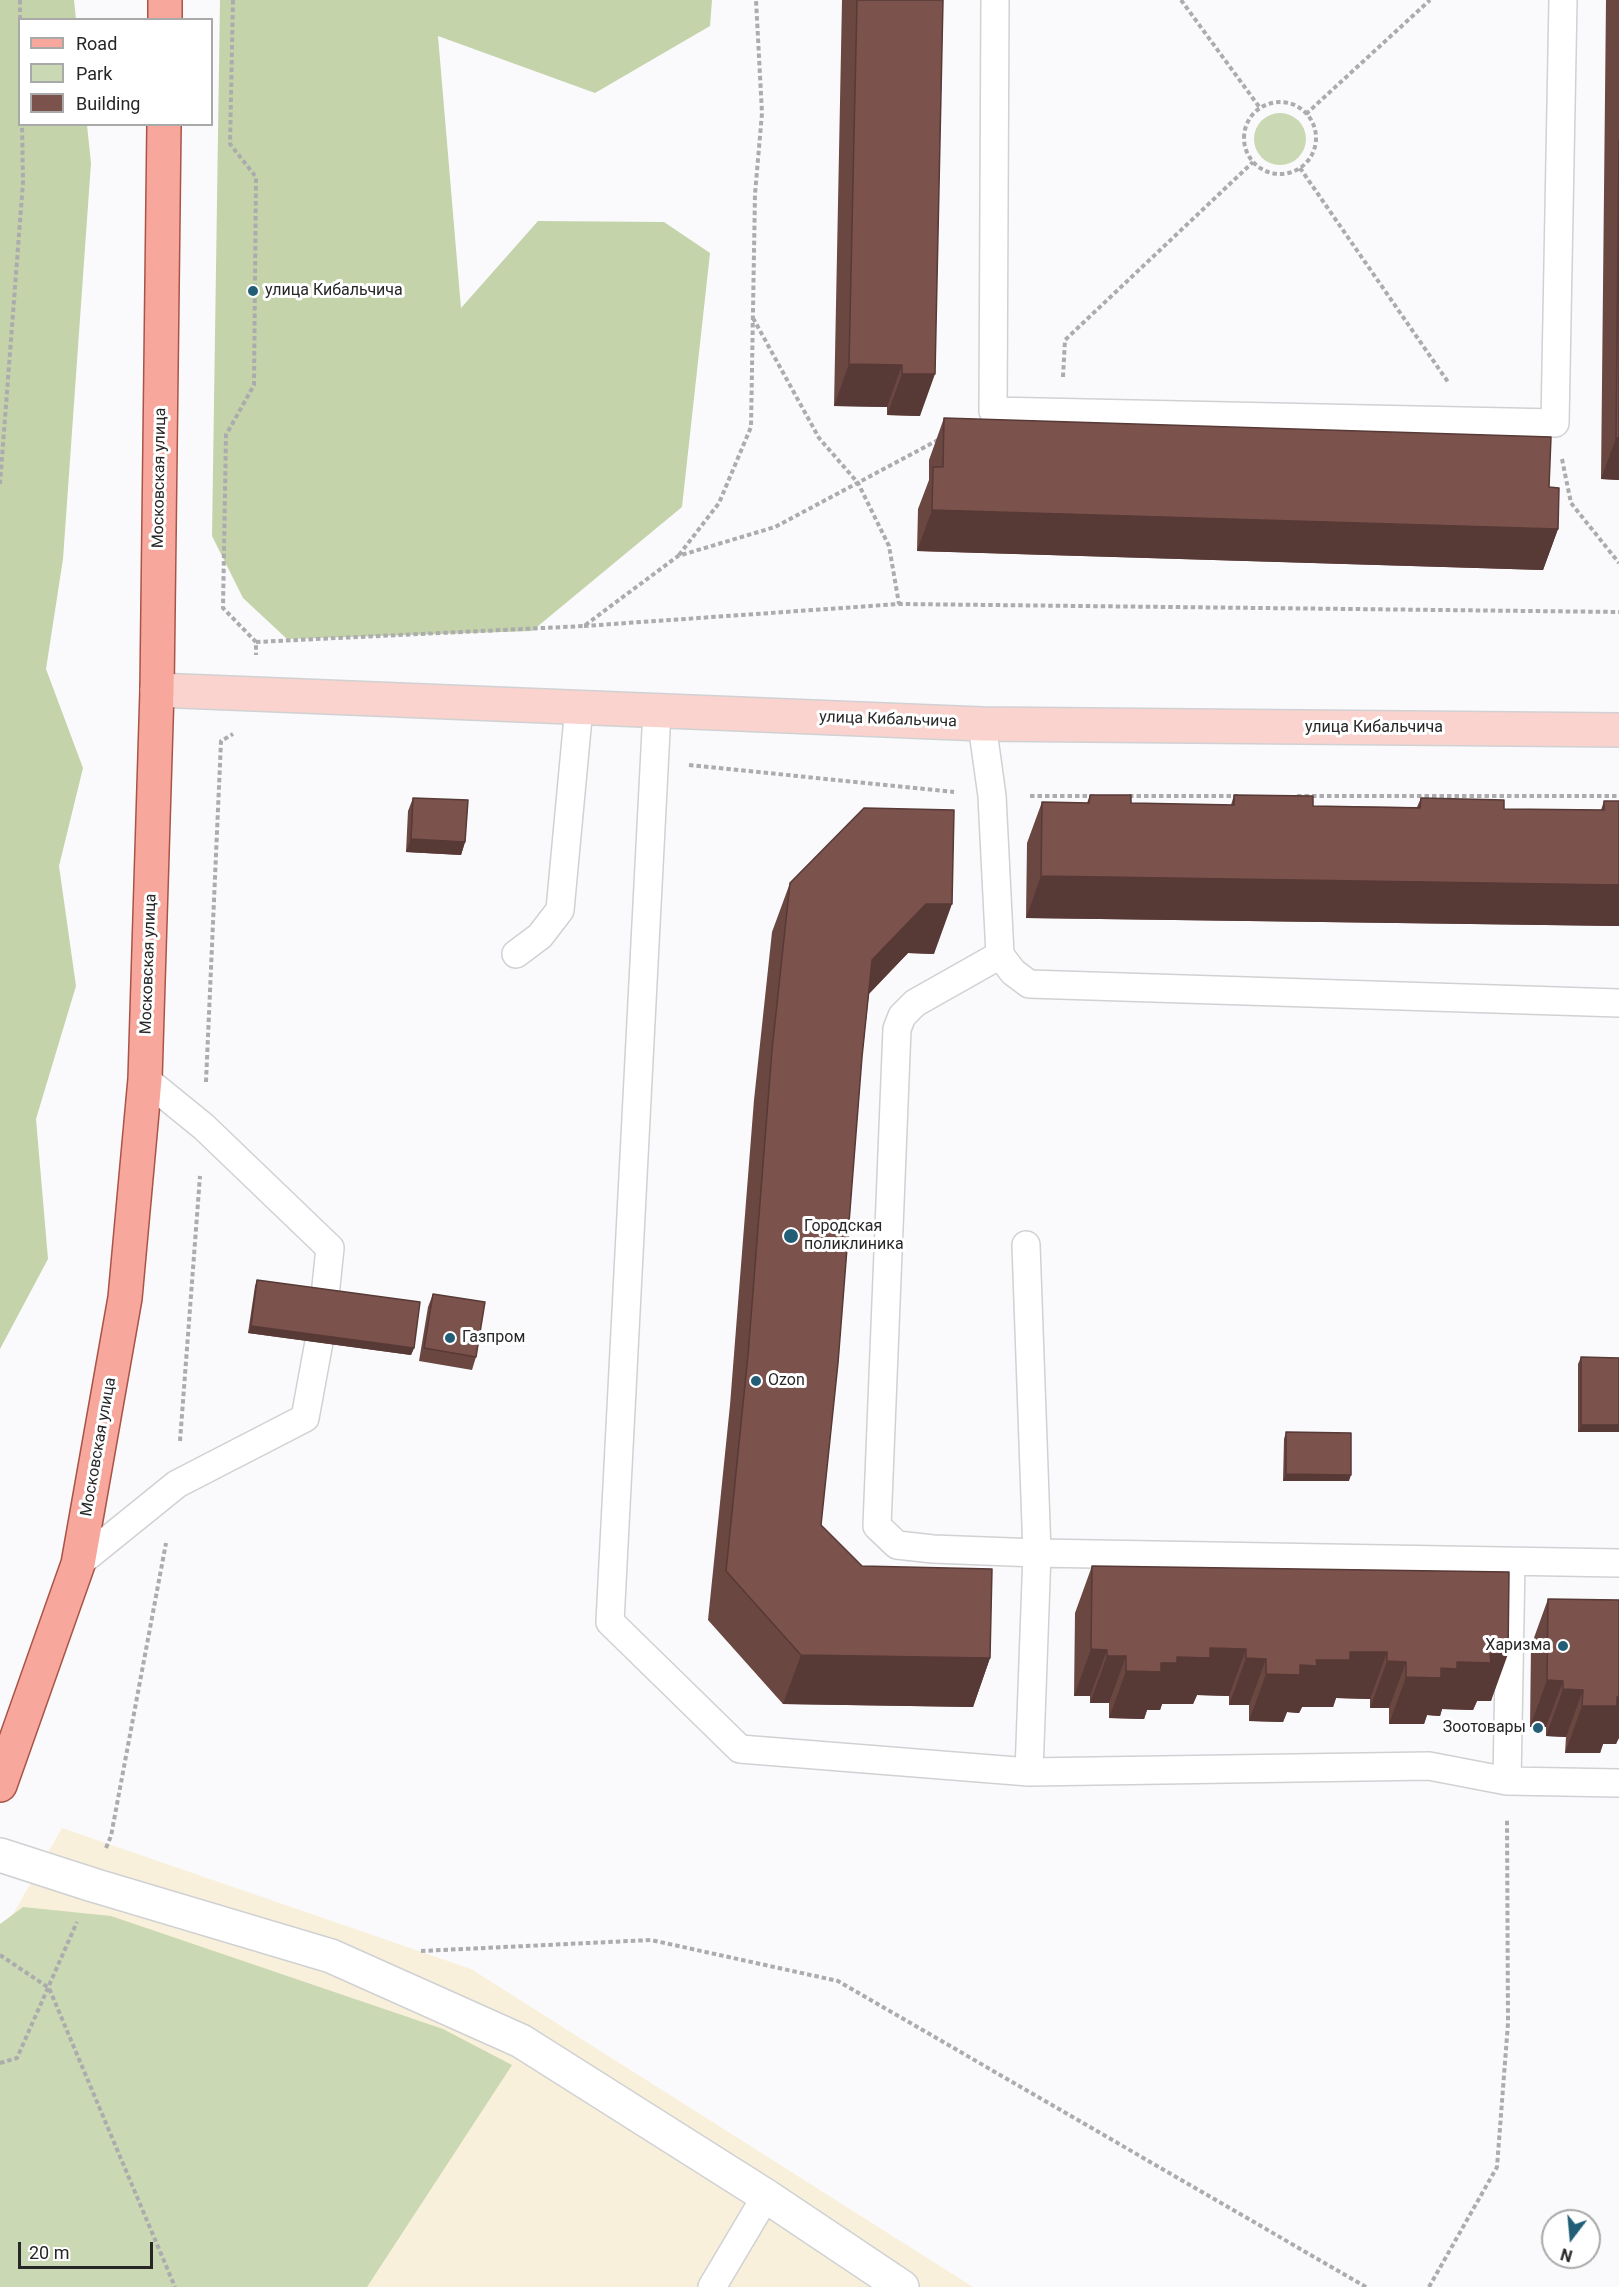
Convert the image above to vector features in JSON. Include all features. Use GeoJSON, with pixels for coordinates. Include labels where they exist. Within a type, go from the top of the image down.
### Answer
{"type":"FeatureCollection","features":[{"type":"Feature","properties":{"kind":"main road"},"geometry":{"type":"LineString","coordinates":[[165,0],[165,18]]}},
{"type":"Feature","properties":{"kind":"main road","name":"Московская улица"},"geometry":{"type":"LineString","coordinates":[[0,1785],[78,1564],[125,1298],[145,1079],[157,690],[164,126]]}},
{"type":"Feature","properties":{"kind":"street","name":"улица Кибальчича"},"geometry":{"type":"LineString","coordinates":[[157,690],[982,724],[1619,730]]}},
{"type":"Feature","properties":{"kind":"street"},"geometry":{"type":"LineString","coordinates":[[0,1855],[341,1960],[521,2042],[766,2196],[902,2287]]}},
{"type":"Feature","properties":{"kind":"lane"},"geometry":{"type":"LineString","coordinates":[[995,0],[993,411],[1555,423],[1563,0]]}},
{"type":"Feature","properties":{"kind":"lane"},"geometry":{"type":"LineString","coordinates":[[516,954],[540,936],[560,910],[579,707]]}},
{"type":"Feature","properties":{"kind":"lane"},"geometry":{"type":"LineString","coordinates":[[657,711],[610,1622],[740,1749],[1029,1772],[1430,1766],[1507,1781],[1619,1783]]}},
{"type":"Feature","properties":{"kind":"lane"},"geometry":{"type":"LineString","coordinates":[[982,724],[992,796],[1000,955],[1013,972],[1029,984],[1619,1003]]}},
{"type":"Feature","properties":{"kind":"lane"},"geometry":{"type":"LineString","coordinates":[[1000,955],[915,1004],[902,1016],[897,1029],[877,1526],[897,1545],[933,1549],[1037,1553],[1619,1563]]}},
{"type":"Feature","properties":{"kind":"lane"},"geometry":{"type":"LineString","coordinates":[[145,1079],[204,1127],[330,1248],[325,1296]]}},
{"type":"Feature","properties":{"kind":"lane"},"geometry":{"type":"LineString","coordinates":[[1026,1245],[1037,1553],[1029,1772]]}},
{"type":"Feature","properties":{"kind":"lane"},"geometry":{"type":"LineString","coordinates":[[78,1564],[177,1484],[305,1418],[319,1342]]}},
{"type":"Feature","properties":{"kind":"lane"},"geometry":{"type":"LineString","coordinates":[[1507,1781],[1511,1562]]}},
{"type":"Feature","properties":{"kind":"lane"},"geometry":{"type":"LineString","coordinates":[[712,2287],[766,2196]]}},
{"type":"Feature","properties":{"kind":"path"},"geometry":{"type":"LineString","coordinates":[[20,0],[20,18]]}},
{"type":"Feature","properties":{"kind":"path"},"geometry":{"type":"LineString","coordinates":[[584,626],[678,556],[719,503],[751,427],[755,194],[762,113],[756,0]]}},
{"type":"Feature","properties":{"kind":"path"},"geometry":{"type":"LineString","coordinates":[[1181,0],[1260,108]]}},
{"type":"Feature","properties":{"kind":"path"},"geometry":{"type":"LineString","coordinates":[[1306,114],[1430,0]]}},
{"type":"Feature","properties":{"kind":"path"},"geometry":{"type":"LineString","coordinates":[[1279,102],[1298,107],[1312,122],[1316,142],[1308,161],[1300,168],[1281,174],[1270,173],[1253,162],[1247,153],[1244,134],[1247,123],[1260,108],[1279,102]]}},
{"type":"Feature","properties":{"kind":"path"},"geometry":{"type":"LineString","coordinates":[[0,484],[23,182],[22,126]]}},
{"type":"Feature","properties":{"kind":"path"},"geometry":{"type":"LineString","coordinates":[[1061,412],[1065,340],[1253,162]]}},
{"type":"Feature","properties":{"kind":"path"},"geometry":{"type":"LineString","coordinates":[[1300,168],[1474,420]]}},
{"type":"Feature","properties":{"kind":"path"},"geometry":{"type":"LineString","coordinates":[[753,317],[819,438],[858,483],[889,546],[899,604]]}},
{"type":"Feature","properties":{"kind":"path"},"geometry":{"type":"LineString","coordinates":[[678,556],[775,527],[993,411]]}},
{"type":"Feature","properties":{"kind":"path"},"geometry":{"type":"LineString","coordinates":[[1555,423],[1571,503],[1619,563]]}},
{"type":"Feature","properties":{"kind":"path"},"geometry":{"type":"LineString","coordinates":[[256,642],[584,626],[899,604],[1619,612]]}},
{"type":"Feature","properties":{"kind":"path"},"geometry":{"type":"LineString","coordinates":[[654,761],[992,796],[1099,796]]}},
{"type":"Feature","properties":{"kind":"path"},"geometry":{"type":"LineString","coordinates":[[1122,796],[1241,796]]}},
{"type":"Feature","properties":{"kind":"path"},"geometry":{"type":"LineString","coordinates":[[1288,796],[1619,796]]}},
{"type":"Feature","properties":{"kind":"path"},"geometry":{"type":"LineString","coordinates":[[1429,2287],[1497,2167],[1508,2023],[1507,1781]]}},
{"type":"Feature","properties":{"kind":"path"},"geometry":{"type":"LineString","coordinates":[[414,1952],[651,1940],[838,1982],[1366,2287]]}},
{"type":"Feature","properties":{"kind":"path"},"geometry":{"type":"LineString","coordinates":[[0,1955],[49,1988],[175,2287]]}},
{"type":"Feature","properties":{"kind":"shaded area"},"geometry":{"type":"Polygon","coordinates":[[[62,1828],[471,1969],[973,2287],[0,2287],[0,1937],[62,1828]]]}},
{"type":"Feature","properties":{"kind":"green space"},"geometry":{"type":"Polygon","coordinates":[[[0,0],[74,0],[76,18],[18,18],[18,126],[87,126],[91,163],[63,559],[46,669],[83,768],[59,866],[76,986],[36,1119],[48,1259],[0,1349],[0,0]]]}},
{"type":"Feature","properties":{"kind":"green space"},"geometry":{"type":"Polygon","coordinates":[[[220,0],[712,0],[710,26],[595,93],[438,36],[461,308],[538,221],[664,222],[710,253],[682,507],[532,631],[287,639],[243,598],[212,536],[220,0]]]}},
{"type":"Feature","properties":{"kind":"green space"},"geometry":{"type":"Polygon","coordinates":[[[1275,113],[1285,113],[1299,120],[1306,139],[1299,158],[1285,165],[1275,165],[1265,161],[1258,154],[1254,144],[1254,134],[1258,124],[1265,117],[1275,113]]]}},
{"type":"Feature","properties":{"kind":"green space"},"geometry":{"type":"Polygon","coordinates":[[[23,1907],[111,1916],[443,2029],[512,2065],[367,2287],[0,2287],[0,1924],[23,1907]]]}},
{"type":"Feature","properties":{"kind":"building"},"geometry":{"type":"Polygon","coordinates":[[[857,0],[943,0],[935,374],[902,374],[902,365],[849,364],[857,0]]]}},
{"type":"Feature","properties":{"kind":"building"},"geometry":{"type":"Polygon","coordinates":[[[1619,140],[1619,438],[1616,438],[1619,140]]]}},
{"type":"Feature","properties":{"kind":"building"},"geometry":{"type":"Polygon","coordinates":[[[944,418],[1551,437],[1549,487],[1559,488],[1558,529],[932,510],[933,467],[943,467],[944,418]]]}},
{"type":"Feature","properties":{"kind":"building"},"geometry":{"type":"Polygon","coordinates":[[[1090,795],[1131,795],[1131,803],[1234,805],[1234,795],[1313,796],[1313,806],[1420,808],[1421,798],[1504,800],[1504,809],[1604,810],[1604,801],[1619,801],[1619,885],[1041,876],[1042,802],[1089,803],[1090,795]]]}},
{"type":"Feature","properties":{"kind":"building"},"geometry":{"type":"Polygon","coordinates":[[[413,798],[468,800],[465,842],[411,839],[413,798]]]}},
{"type":"Feature","properties":{"kind":"building"},"geometry":{"type":"Polygon","coordinates":[[[864,808],[954,810],[952,904],[926,904],[872,960],[862,1057],[838,1363],[821,1525],[862,1566],[992,1569],[990,1658],[801,1655],[726,1571],[748,1355],[772,1050],[790,883],[864,808]]]}},
{"type":"Feature","properties":{"kind":"building"},"geometry":{"type":"Polygon","coordinates":[[[257,1280],[420,1302],[414,1348],[251,1326],[257,1280]]]}},
{"type":"Feature","properties":{"kind":"building","name":"Газпром"},"geometry":{"type":"Polygon","coordinates":[[[433,1294],[485,1302],[476,1357],[424,1348],[433,1294]]]}},
{"type":"Feature","properties":{"kind":"building"},"geometry":{"type":"Polygon","coordinates":[[[1581,1357],[1619,1358],[1619,1425],[1581,1425],[1581,1357]]]}},
{"type":"Feature","properties":{"kind":"building"},"geometry":{"type":"Polygon","coordinates":[[[1286,1432],[1351,1433],[1351,1475],[1286,1474],[1286,1432]]]}},
{"type":"Feature","properties":{"kind":"building"},"geometry":{"type":"Polygon","coordinates":[[[1092,1566],[1509,1572],[1508,1654],[1490,1654],[1491,1663],[1457,1662],[1457,1669],[1441,1668],[1441,1678],[1406,1677],[1406,1662],[1387,1661],[1387,1652],[1350,1652],[1350,1660],[1316,1660],[1317,1666],[1300,1665],[1300,1675],[1266,1674],[1266,1659],[1246,1658],[1246,1649],[1210,1648],[1210,1658],[1177,1657],[1177,1663],[1161,1663],[1161,1672],[1126,1671],[1126,1656],[1107,1656],[1107,1650],[1091,1649],[1092,1566]]]}},
{"type":"Feature","properties":{"kind":"building"},"geometry":{"type":"Polygon","coordinates":[[[1548,1599],[1619,1600],[1619,1697],[1617,1697],[1617,1706],[1582,1706],[1583,1690],[1563,1689],[1563,1681],[1547,1680],[1548,1599]]]}},
{"type":"Feature","properties":{"kind":"place","name":"улица Кибальчича"},"geometry":{"type":"Point","coordinates":[253,291]}},
{"type":"Feature","properties":{"kind":"place","name":"Городская поликлиника"},"geometry":{"type":"Point","coordinates":[791,1236]}},
{"type":"Feature","properties":{"kind":"place","name":"Газпром"},"geometry":{"type":"Point","coordinates":[450,1338]}},
{"type":"Feature","properties":{"kind":"place","name":"Ozon"},"geometry":{"type":"Point","coordinates":[756,1381]}},
{"type":"Feature","properties":{"kind":"place","name":"Харизма"},"geometry":{"type":"Point","coordinates":[1563,1646]}},
{"type":"Feature","properties":{"kind":"place","name":"Зоотовары"},"geometry":{"type":"Point","coordinates":[1538,1728]}}]}
